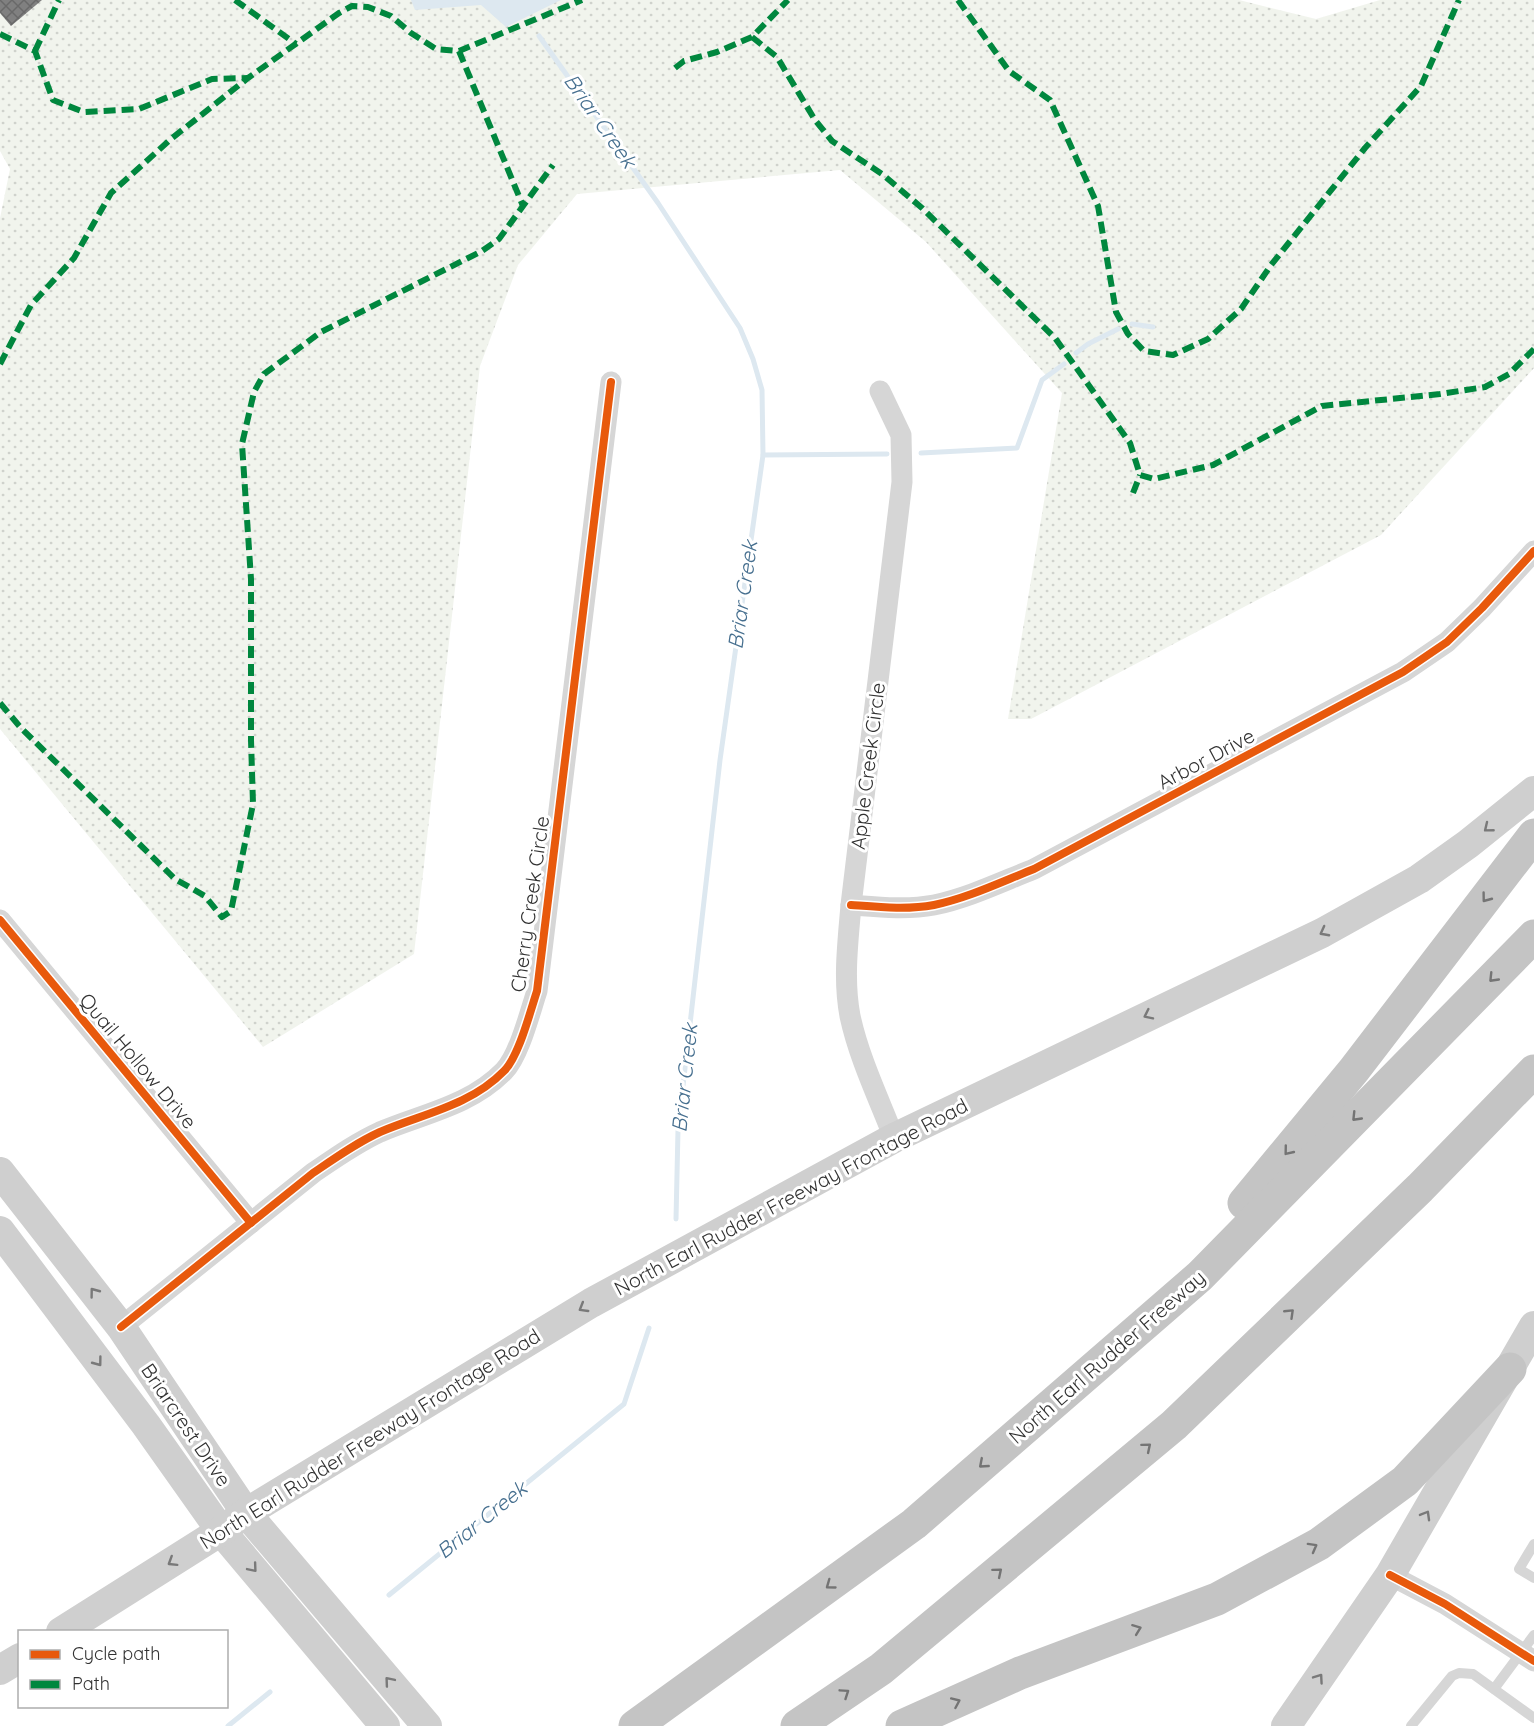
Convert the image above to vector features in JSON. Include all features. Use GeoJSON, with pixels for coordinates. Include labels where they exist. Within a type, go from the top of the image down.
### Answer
{"type":"FeatureCollection","features":[{"type":"Feature","properties":{"kind":"highway"},"geometry":{"type":"LineString","coordinates":[[1066,1393],[1255,1191],[1354,1070],[1534,835]]}},
{"type":"Feature","properties":{"kind":"highway","name":"North Earl Rudder Freeway"},"geometry":{"type":"LineString","coordinates":[[635,1726],[914,1524],[1200,1276],[1534,936]]}},
{"type":"Feature","properties":{"kind":"highway"},"geometry":{"type":"LineString","coordinates":[[797,1726],[881,1669],[1174,1425],[1420,1188],[1534,1071]]}},
{"type":"Feature","properties":{"kind":"highway"},"geometry":{"type":"LineString","coordinates":[[902,1726],[1020,1673],[1217,1599],[1320,1544],[1405,1481],[1510,1369]]}},
{"type":"Feature","properties":{"kind":"main road","name":"North Earl Rudder Freeway Frontage Road"},"geometry":{"type":"LineString","coordinates":[[64,1630],[246,1513],[591,1303],[894,1138],[1322,933],[1419,879],[1468,844],[1534,791]]}},
{"type":"Feature","properties":{"kind":"main road","name":"Briarcrest Drive"},"geometry":{"type":"LineString","coordinates":[[0,1172],[121,1327],[246,1513],[427,1726]]}},
{"type":"Feature","properties":{"kind":"main road","name":"Briarcrest Drive"},"geometry":{"type":"LineString","coordinates":[[0,1231],[146,1425],[221,1531],[385,1726]]}},
{"type":"Feature","properties":{"kind":"main road"},"geometry":{"type":"LineString","coordinates":[[1286,1726],[1390,1575],[1534,1326]]}},
{"type":"Feature","properties":{"kind":"main road"},"geometry":{"type":"LineString","coordinates":[[0,1670],[18,1659]]}},
{"type":"Feature","properties":{"kind":"street","name":"Cherry Creek Circle"},"geometry":{"type":"LineString","coordinates":[[121,1327],[313,1173],[345,1151],[380,1133],[450,1107],[478,1091],[505,1071],[522,1037],[537,991],[611,382]]}},
{"type":"Feature","properties":{"kind":"street","name":"Apple Creek Circle"},"geometry":{"type":"LineString","coordinates":[[880,391],[902,435],[902,482],[851,905],[846,967],[850,1017],[866,1068],[894,1138]]}},
{"type":"Feature","properties":{"kind":"street","name":"Arbor Drive"},"geometry":{"type":"LineString","coordinates":[[851,905],[893,908],[933,905],[977,892],[1034,869],[1403,672],[1447,642],[1482,608],[1534,551]]}},
{"type":"Feature","properties":{"kind":"street","name":"Quail Hollow Drive"},"geometry":{"type":"LineString","coordinates":[[0,920],[251,1224]]}},
{"type":"Feature","properties":{"kind":"street"},"geometry":{"type":"LineString","coordinates":[[1390,1575],[1444,1604],[1527,1657]]}},
{"type":"Feature","properties":{"kind":"lane"},"geometry":{"type":"LineString","coordinates":[[1534,1544],[1519,1569],[1534,1578]]}},
{"type":"Feature","properties":{"kind":"lane"},"geometry":{"type":"LineString","coordinates":[[1494,1689],[1527,1657],[1534,1635]]}},
{"type":"Feature","properties":{"kind":"lane"},"geometry":{"type":"LineString","coordinates":[[1411,1726],[1452,1676],[1459,1673],[1473,1674],[1534,1718]]}},
{"type":"Feature","properties":{"kind":"shaded area"},"geometry":{"type":"Polygon","coordinates":[[[0,0],[1239,0],[1316,19],[1380,0],[1534,0],[1534,368],[1381,535],[1031,719],[1008,719],[1062,393],[926,242],[840,170],[577,194],[518,265],[480,366],[414,954],[263,1047],[0,729],[0,218],[10,169],[0,151],[0,0]]]}},
{"type":"Feature","properties":{"kind":"shaded area"},"geometry":{"type":"Polygon","coordinates":[[[411,0],[561,0],[506,27],[481,5],[415,10],[411,0]]]}},
{"type":"Feature","properties":{"kind":"building"},"geometry":{"type":"Polygon","coordinates":[[[0,0],[42,0],[11,26],[0,13],[0,0]]]}},
{"type":"Feature","properties":{"kind":"waterway","name":"Briar Creek"},"geometry":{"type":"LineString","coordinates":[[539,36],[658,203],[740,328],[753,359],[762,390],[763,455],[720,760],[678,1130],[676,1219]]}},
{"type":"Feature","properties":{"kind":"waterway"},"geometry":{"type":"LineString","coordinates":[[1132,324],[1153,327]]}},
{"type":"Feature","properties":{"kind":"waterway"},"geometry":{"type":"LineString","coordinates":[[1076,353],[1088,344],[1118,329]]}},
{"type":"Feature","properties":{"kind":"waterway"},"geometry":{"type":"LineString","coordinates":[[921,453],[1017,448],[1042,380],[1064,364]]}},
{"type":"Feature","properties":{"kind":"waterway"},"geometry":{"type":"LineString","coordinates":[[763,455],[887,454]]}},
{"type":"Feature","properties":{"kind":"waterway","name":"Briar Creek"},"geometry":{"type":"LineString","coordinates":[[389,1595],[624,1404],[649,1328]]}},
{"type":"Feature","properties":{"kind":"waterway","name":"Briar Creek"},"geometry":{"type":"LineString","coordinates":[[228,1726],[270,1692]]}},
{"type":"Feature","properties":{"kind":"marked path"},"geometry":{"type":"LineString","coordinates":[[35,51],[59,0]]}},
{"type":"Feature","properties":{"kind":"marked path"},"geometry":{"type":"LineString","coordinates":[[235,0],[296,44]]}},
{"type":"Feature","properties":{"kind":"marked path"},"geometry":{"type":"LineString","coordinates":[[0,364],[31,305],[74,258],[111,193],[171,139],[248,78],[339,13],[352,6],[368,7],[391,16],[411,33],[436,49],[459,51],[582,0]]}},
{"type":"Feature","properties":{"kind":"marked path"},"geometry":{"type":"LineString","coordinates":[[675,68],[684,61],[717,52],[752,37],[788,0]]}},
{"type":"Feature","properties":{"kind":"marked path"},"geometry":{"type":"LineString","coordinates":[[958,0],[1009,71],[1050,100],[1098,206],[1116,312],[1128,334],[1144,351],[1173,355],[1208,339],[1241,309],[1271,265],[1365,148],[1421,86],[1459,0]]}},
{"type":"Feature","properties":{"kind":"marked path"},"geometry":{"type":"LineString","coordinates":[[0,34],[35,51],[53,100],[84,112],[139,109],[212,79],[248,78]]}},
{"type":"Feature","properties":{"kind":"marked path"},"geometry":{"type":"LineString","coordinates":[[752,37],[777,57],[815,120],[832,141],[882,174],[922,208],[1055,338],[1130,443],[1140,475],[1154,479],[1213,465],[1322,406],[1485,387],[1509,374],[1534,349]]}},
{"type":"Feature","properties":{"kind":"marked path"},"geometry":{"type":"LineString","coordinates":[[459,51],[523,206]]}},
{"type":"Feature","properties":{"kind":"marked path"},"geometry":{"type":"LineString","coordinates":[[0,703],[21,728],[175,879],[205,896],[222,917],[231,911],[253,804],[251,579],[242,444],[254,392],[264,374],[321,332],[482,251],[499,239],[553,165]]}},
{"type":"Feature","properties":{"kind":"marked path"},"geometry":{"type":"LineString","coordinates":[[1133,493],[1140,475]]}},
{"type":"Feature","properties":{"kind":"cycle path"},"geometry":{"type":"LineString","coordinates":[[121,1327],[313,1173],[371,1136],[445,1108],[476,1093],[504,1071],[514,1055],[524,1033],[537,991],[611,382]]}},
{"type":"Feature","properties":{"kind":"cycle path"},"geometry":{"type":"LineString","coordinates":[[851,905],[924,907],[972,894],[1034,869],[1403,672],[1447,642],[1482,608],[1534,551]]}},
{"type":"Feature","properties":{"kind":"cycle path"},"geometry":{"type":"LineString","coordinates":[[0,920],[251,1223]]}},
{"type":"Feature","properties":{"kind":"cycle path"},"geometry":{"type":"LineString","coordinates":[[1390,1575],[1445,1604],[1534,1661]]}}]}
